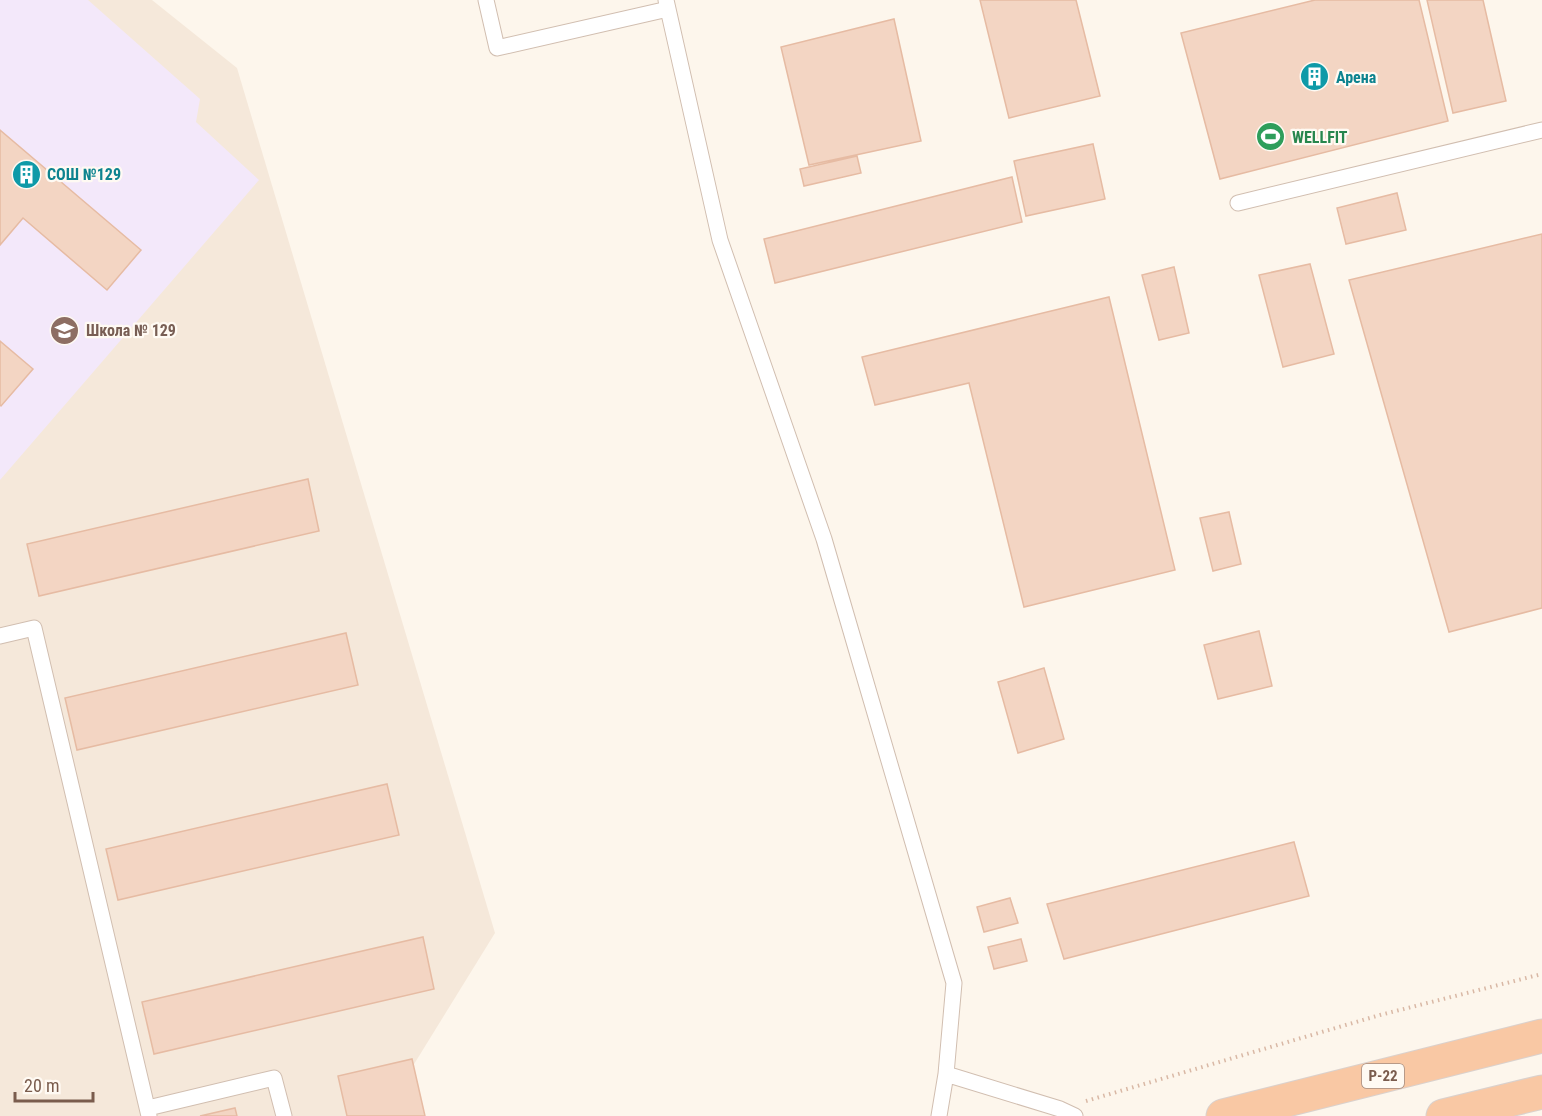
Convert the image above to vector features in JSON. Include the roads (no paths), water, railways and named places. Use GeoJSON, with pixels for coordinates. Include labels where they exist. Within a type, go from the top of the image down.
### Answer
{"type":"FeatureCollection","features":[{"type":"Feature","properties":{"kind":"highway","name":"Р-22"},"geometry":{"type":"LineString","coordinates":[[1223,1116],[1542,1036]]}},
{"type":"Feature","properties":{"kind":"highway"},"geometry":{"type":"LineString","coordinates":[[1443,1116],[1542,1092]]}},
{"type":"Feature","properties":{"kind":"lane"},"geometry":{"type":"LineString","coordinates":[[486,0],[497,48],[667,4],[720,240],[824,539],[954,983],[946,1074],[939,1116]]}},
{"type":"Feature","properties":{"kind":"lane"},"geometry":{"type":"LineString","coordinates":[[1238,203],[1542,130]]}},
{"type":"Feature","properties":{"kind":"lane"},"geometry":{"type":"LineString","coordinates":[[0,636],[34,628],[148,1112],[274,1078],[284,1116]]}},
{"type":"Feature","properties":{"kind":"lane"},"geometry":{"type":"LineString","coordinates":[[946,1074],[1076,1116]]}},
{"type":"Feature","properties":{"kind":"place","name":"Арена"},"geometry":{"type":"Point","coordinates":[1315,77]}},
{"type":"Feature","properties":{"kind":"place","name":"WELLFIT"},"geometry":{"type":"Point","coordinates":[1271,137]}},
{"type":"Feature","properties":{"kind":"place","name":"СОШ №129"},"geometry":{"type":"Point","coordinates":[26,174]}},
{"type":"Feature","properties":{"kind":"place","name":"Школа № 129"},"geometry":{"type":"Point","coordinates":[65,330]}}]}
